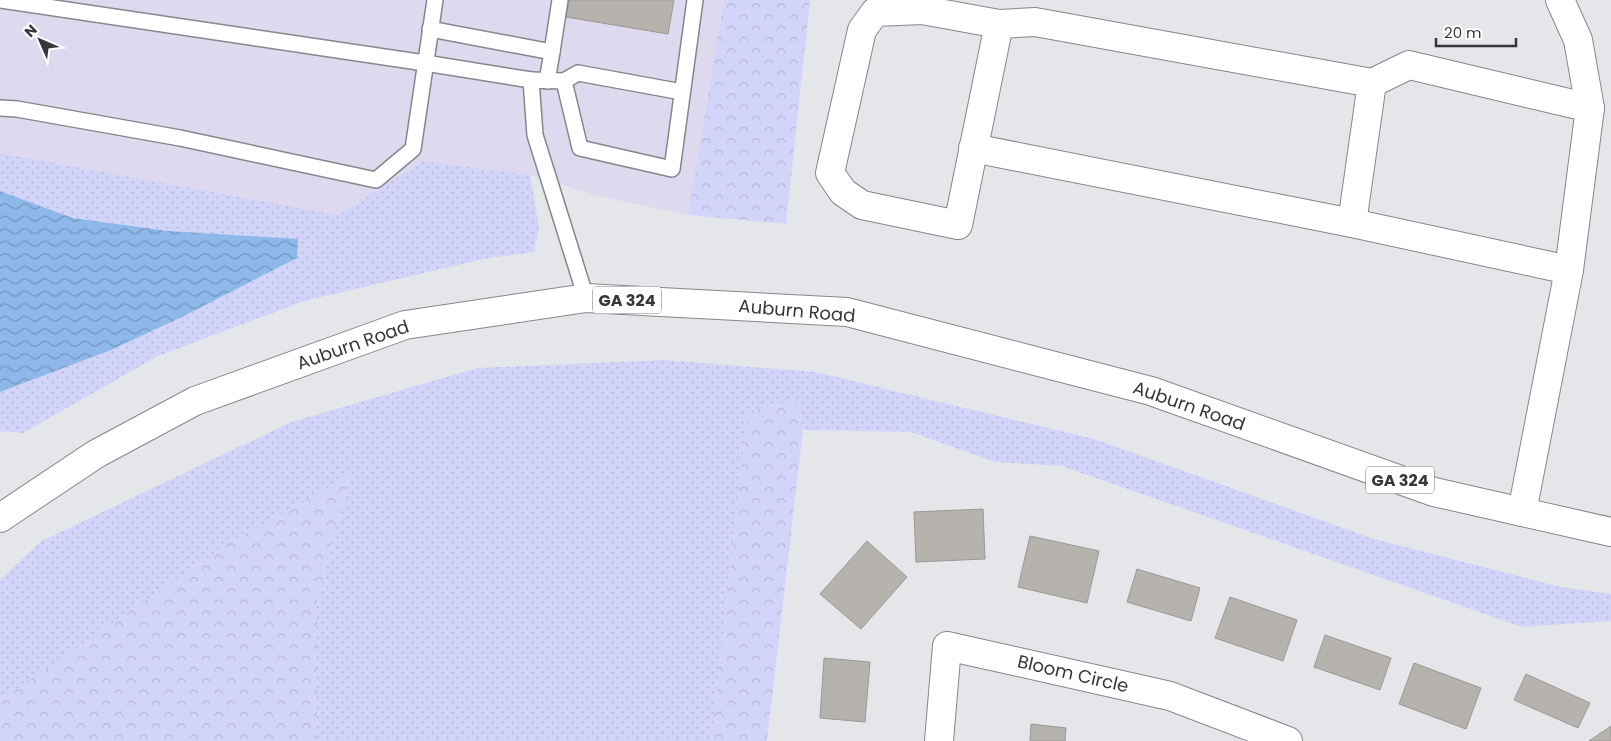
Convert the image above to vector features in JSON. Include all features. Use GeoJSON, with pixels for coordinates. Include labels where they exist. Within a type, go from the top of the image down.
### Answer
{"type":"FeatureCollection","features":[{"type":"Feature","properties":{"kind":"street"},"geometry":{"type":"LineString","coordinates":[[1522,512],[1569,270],[1590,108],[1578,40],[1560,0]]}},
{"type":"Feature","properties":{"kind":"street"},"geometry":{"type":"LineString","coordinates":[[999,24],[958,225],[862,205],[842,192],[830,173],[862,30],[875,12],[922,10],[999,24],[1035,22],[1372,83],[1409,65],[1590,108]]}},
{"type":"Feature","properties":{"kind":"street"},"geometry":{"type":"LineString","coordinates":[[1352,223],[1372,83]]}},
{"type":"Feature","properties":{"kind":"street"},"geometry":{"type":"LineString","coordinates":[[974,148],[1352,223],[1569,270]]}},
{"type":"Feature","properties":{"kind":"street","name":"Auburn Road"},"geometry":{"type":"LineString","coordinates":[[0,518],[96,454],[195,401],[405,325],[586,298],[847,312],[1151,391],[1434,492],[1611,532]]}},
{"type":"Feature","properties":{"kind":"street","name":"Bloom Circle"},"geometry":{"type":"LineString","coordinates":[[939,741],[947,646],[1170,696],[1288,741]]}},
{"type":"Feature","properties":{"kind":"lane"},"geometry":{"type":"LineString","coordinates":[[0,0],[531,80],[564,81],[578,73],[682,92]]}},
{"type":"Feature","properties":{"kind":"lane"},"geometry":{"type":"LineString","coordinates":[[0,108],[180,138],[376,180],[413,148],[435,0]]}},
{"type":"Feature","properties":{"kind":"lane"},"geometry":{"type":"LineString","coordinates":[[547,81],[560,0]]}},
{"type":"Feature","properties":{"kind":"lane"},"geometry":{"type":"LineString","coordinates":[[564,81],[580,148],[672,169],[695,0]]}},
{"type":"Feature","properties":{"kind":"lane"},"geometry":{"type":"LineString","coordinates":[[430,29],[552,52]]}},
{"type":"Feature","properties":{"kind":"lane"},"geometry":{"type":"LineString","coordinates":[[531,80],[535,135],[586,298]]}},
{"type":"Feature","properties":{"kind":"shaded area"},"geometry":{"type":"Polygon","coordinates":[[[0,0],[724,0],[688,215],[598,196],[530,175],[423,161],[338,215],[0,153],[0,0]]]}},
{"type":"Feature","properties":{"kind":"green space"},"geometry":{"type":"Polygon","coordinates":[[[724,0],[810,0],[786,224],[688,215],[724,0]]]}},
{"type":"Feature","properties":{"kind":"green space"},"geometry":{"type":"Polygon","coordinates":[[[0,153],[338,215],[423,161],[530,175],[539,227],[534,252],[488,258],[304,301],[158,356],[23,433],[0,431],[0,392],[111,350],[184,316],[297,258],[298,240],[169,231],[73,218],[0,191],[0,153]]]}},
{"type":"Feature","properties":{"kind":"green space"},"geometry":{"type":"Polygon","coordinates":[[[664,360],[816,372],[1094,439],[1371,538],[1561,587],[1611,594],[1611,621],[1522,627],[1062,466],[995,462],[911,432],[803,430],[798,399],[748,412],[711,741],[317,741],[317,602],[350,476],[0,700],[0,580],[40,542],[291,422],[478,368],[664,360]]]}},
{"type":"Feature","properties":{"kind":"green space"},"geometry":{"type":"Polygon","coordinates":[[[798,399],[803,430],[767,741],[711,741],[748,412],[798,399]]]}},
{"type":"Feature","properties":{"kind":"green space"},"geometry":{"type":"Polygon","coordinates":[[[350,475],[317,602],[317,741],[0,741],[0,700],[236,539],[350,475]]]}},
{"type":"Feature","properties":{"kind":"water"},"geometry":{"type":"Polygon","coordinates":[[[0,191],[73,218],[169,231],[298,239],[297,258],[184,316],[111,350],[0,392],[0,191]]]}},
{"type":"Feature","properties":{"kind":"building"},"geometry":{"type":"Polygon","coordinates":[[[569,0],[674,0],[668,34],[566,17],[569,0]]]}},
{"type":"Feature","properties":{"kind":"building"},"geometry":{"type":"Polygon","coordinates":[[[983,509],[985,559],[916,562],[914,512],[983,509]]]}},
{"type":"Feature","properties":{"kind":"building"},"geometry":{"type":"Polygon","coordinates":[[[1030,536],[1099,551],[1087,603],[1018,587],[1030,536]]]}},
{"type":"Feature","properties":{"kind":"building"},"geometry":{"type":"Polygon","coordinates":[[[867,541],[907,577],[861,629],[820,594],[867,541]]]}},
{"type":"Feature","properties":{"kind":"building"},"geometry":{"type":"Polygon","coordinates":[[[1137,569],[1200,588],[1191,621],[1127,602],[1137,569]]]}},
{"type":"Feature","properties":{"kind":"building"},"geometry":{"type":"Polygon","coordinates":[[[1230,597],[1297,620],[1283,661],[1215,638],[1230,597]]]}},
{"type":"Feature","properties":{"kind":"building"},"geometry":{"type":"Polygon","coordinates":[[[1325,635],[1391,658],[1380,690],[1314,667],[1325,635]]]}},
{"type":"Feature","properties":{"kind":"building"},"geometry":{"type":"Polygon","coordinates":[[[824,658],[870,662],[865,722],[820,718],[824,658]]]}},
{"type":"Feature","properties":{"kind":"building"},"geometry":{"type":"Polygon","coordinates":[[[1414,663],[1481,688],[1466,729],[1399,704],[1414,663]]]}},
{"type":"Feature","properties":{"kind":"building"},"geometry":{"type":"Polygon","coordinates":[[[1526,674],[1590,703],[1578,728],[1514,700],[1526,674]]]}},
{"type":"Feature","properties":{"kind":"building"},"geometry":{"type":"Polygon","coordinates":[[[1031,724],[1066,728],[1065,741],[1030,741],[1031,724]]]}},
{"type":"Feature","properties":{"kind":"building"},"geometry":{"type":"Polygon","coordinates":[[[1611,726],[1611,741],[1589,741],[1611,726]]]}}]}
